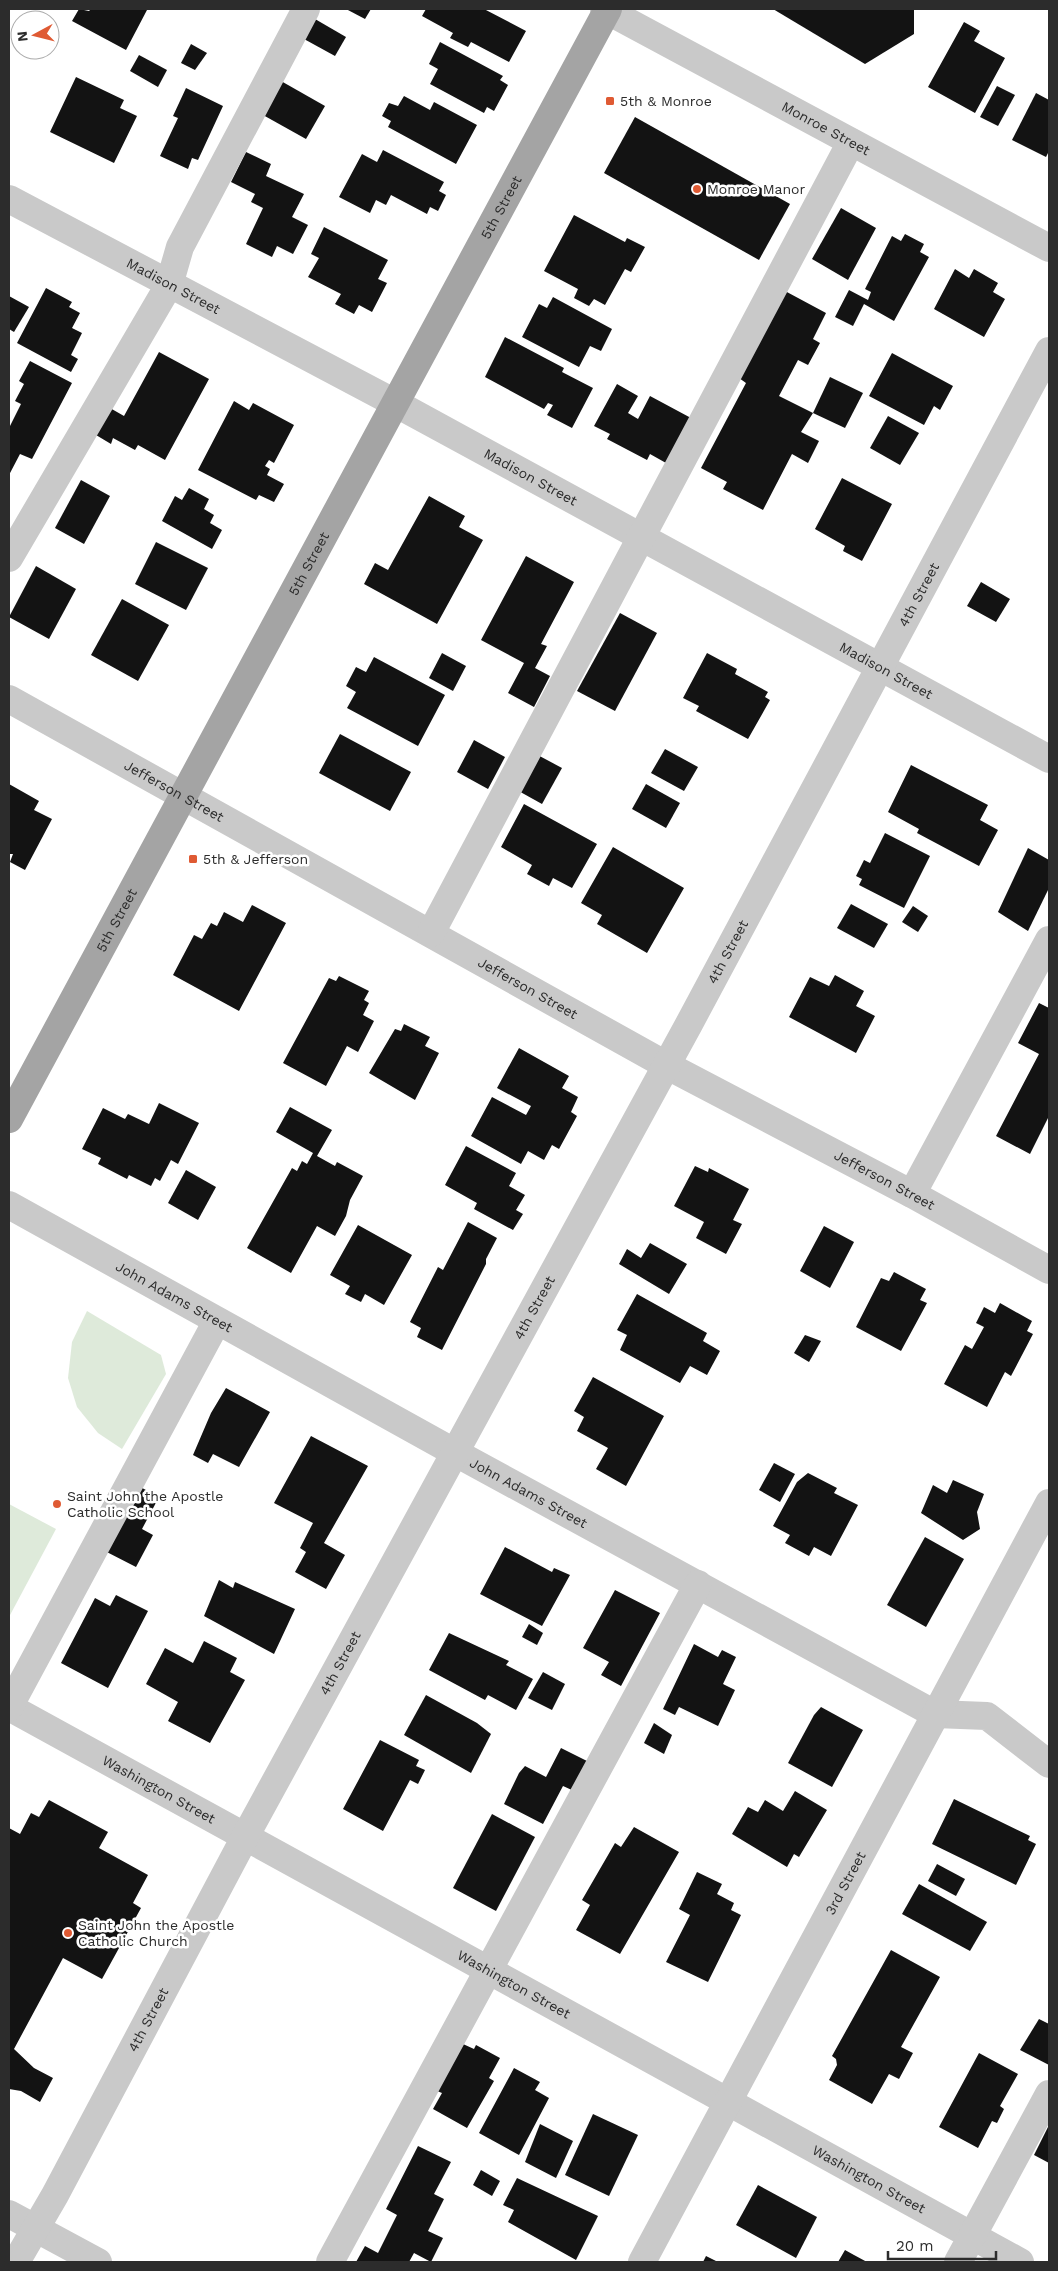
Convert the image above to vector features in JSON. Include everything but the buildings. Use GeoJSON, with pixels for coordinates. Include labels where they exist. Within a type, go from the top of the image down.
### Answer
{"type":"FeatureCollection","features":[{"type":"Feature","properties":{"kind":"main road","name":"5th Street"},"geometry":{"type":"LineString","coordinates":[[9,1119],[606,9]]}},
{"type":"Feature","properties":{"kind":"street"},"geometry":{"type":"LineString","coordinates":[[9,558],[169,285],[180,247],[306,9]]}},
{"type":"Feature","properties":{"kind":"street","name":"Monroe Street"},"geometry":{"type":"LineString","coordinates":[[606,9],[1049,248]]}},
{"type":"Feature","properties":{"kind":"street"},"geometry":{"type":"LineString","coordinates":[[431,933],[851,142]]}},
{"type":"Feature","properties":{"kind":"street","name":"Madison Street"},"geometry":{"type":"LineString","coordinates":[[9,199],[395,403],[1049,759]]}},
{"type":"Feature","properties":{"kind":"street","name":"4th Street"},"geometry":{"type":"LineString","coordinates":[[16,2262],[55,2195],[245,1836],[666,1065],[1049,351]]}},
{"type":"Feature","properties":{"kind":"street","name":"Jefferson Street"},"geometry":{"type":"LineString","coordinates":[[9,699],[666,1065],[912,1194],[1049,1270]]}},
{"type":"Feature","properties":{"kind":"street"},"geometry":{"type":"LineString","coordinates":[[912,1194],[1049,940]]}},
{"type":"Feature","properties":{"kind":"street","name":"John Adams Street"},"geometry":{"type":"LineString","coordinates":[[9,1205],[454,1452],[935,1714],[987,1716],[1049,1764]]}},
{"type":"Feature","properties":{"kind":"street"},"geometry":{"type":"LineString","coordinates":[[9,1707],[217,1321]]}},
{"type":"Feature","properties":{"kind":"street","name":"3rd Street"},"geometry":{"type":"LineString","coordinates":[[642,2262],[1049,1503]]}},
{"type":"Feature","properties":{"kind":"street"},"geometry":{"type":"LineString","coordinates":[[330,2262],[698,1584]]}},
{"type":"Feature","properties":{"kind":"street","name":"Washington Street"},"geometry":{"type":"LineString","coordinates":[[9,1707],[1020,2262]]}},
{"type":"Feature","properties":{"kind":"street"},"geometry":{"type":"LineString","coordinates":[[958,2262],[1049,2094]]}},
{"type":"Feature","properties":{"kind":"street"},"geometry":{"type":"LineString","coordinates":[[9,2214],[98,2262]]}},
{"type":"Feature","properties":{"kind":"green space"},"geometry":{"type":"Polygon","coordinates":[[[87,1311],[161,1355],[166,1374],[122,1449],[98,1433],[77,1407],[68,1378],[72,1342],[87,1311]]]}},
{"type":"Feature","properties":{"kind":"green space"},"geometry":{"type":"Polygon","coordinates":[[[9,1504],[56,1529],[9,1617],[9,1504]]]}},
{"type":"Feature","properties":{"kind":"place","name":"5th & Monroe"},"geometry":{"type":"Point","coordinates":[610,101]}},
{"type":"Feature","properties":{"kind":"place","name":"Monroe Manor"},"geometry":{"type":"Point","coordinates":[697,189]}},
{"type":"Feature","properties":{"kind":"place","name":"5th & Jefferson"},"geometry":{"type":"Point","coordinates":[193,859]}},
{"type":"Feature","properties":{"kind":"place","name":"Saint John the Apostle Catholic School"},"geometry":{"type":"Point","coordinates":[57,1504]}},
{"type":"Feature","properties":{"kind":"place","name":"Saint John the Apostle Catholic Church"},"geometry":{"type":"Point","coordinates":[68,1933]}}]}
